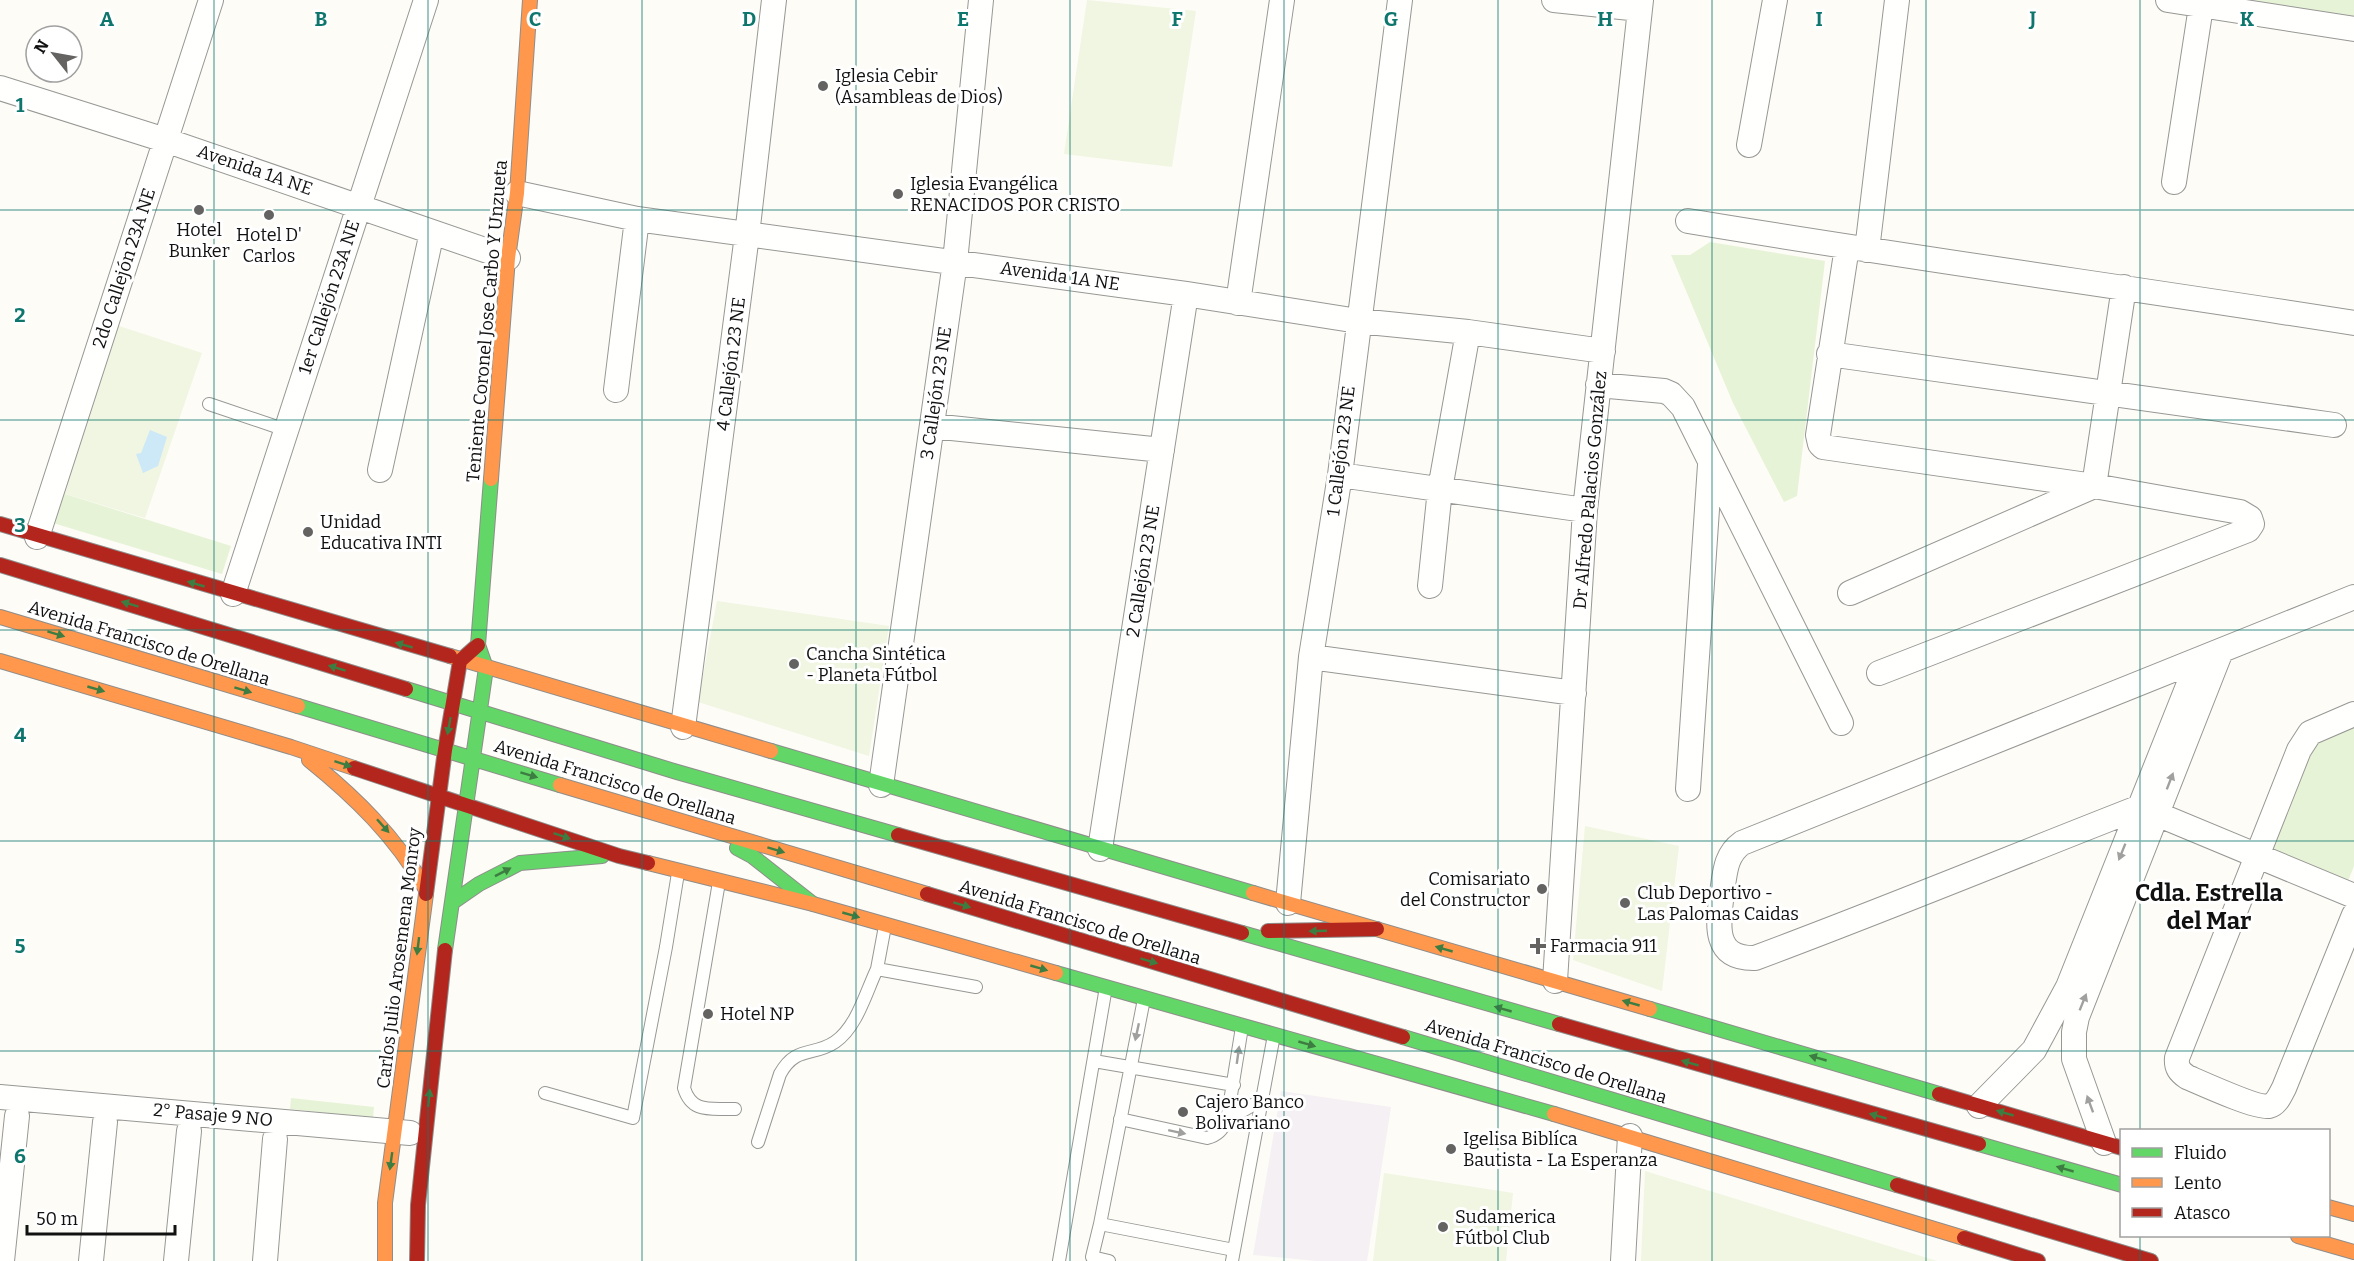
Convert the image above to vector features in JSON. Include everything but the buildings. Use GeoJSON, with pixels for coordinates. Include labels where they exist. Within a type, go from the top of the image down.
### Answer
{"type":"FeatureCollection","features":[{"type":"Feature","properties":{"kind":"main road","name":"Teniente Coronel Jose Carbo Y Unzueta"},"geometry":{"type":"LineString","coordinates":[[486,668],[478,645],[508,258],[518,193],[530,0]]}},
{"type":"Feature","properties":{"kind":"main road"},"geometry":{"type":"LineString","coordinates":[[0,525],[2113,1145]]}},
{"type":"Feature","properties":{"kind":"main road","name":"Avenida Francisco de Orellana"},"geometry":{"type":"LineString","coordinates":[[0,565],[677,772],[2120,1185]]}},
{"type":"Feature","properties":{"kind":"main road","name":"Avenida Francisco de Orellana"},"geometry":{"type":"LineString","coordinates":[[0,617],[2151,1261]]}},
{"type":"Feature","properties":{"kind":"main road"},"geometry":{"type":"LineString","coordinates":[[460,661],[478,645]]}},
{"type":"Feature","properties":{"kind":"main road"},"geometry":{"type":"LineString","coordinates":[[0,661],[291,747],[619,856],[813,904],[1630,1136],[2038,1261]]}},
{"type":"Feature","properties":{"kind":"main road","name":"Carlos Julio Arosemena Monroy"},"geometry":{"type":"LineString","coordinates":[[385,1261],[385,1203],[396,1131],[437,795],[460,661]]}},
{"type":"Feature","properties":{"kind":"main road"},"geometry":{"type":"LineString","coordinates":[[417,1261],[418,1205],[446,943],[486,668]]}},
{"type":"Feature","properties":{"kind":"main road"},"geometry":{"type":"LineString","coordinates":[[291,747],[367,808],[400,846],[425,888]]}},
{"type":"Feature","properties":{"kind":"main road"},"geometry":{"type":"LineString","coordinates":[[704,828],[752,856],[813,904]]}},
{"type":"Feature","properties":{"kind":"main road"},"geometry":{"type":"LineString","coordinates":[[453,902],[479,884],[520,863],[619,856]]}},
{"type":"Feature","properties":{"kind":"main road"},"geometry":{"type":"LineString","coordinates":[[1227,931],[1298,932],[1377,929]]}},
{"type":"Feature","properties":{"kind":"main road"},"geometry":{"type":"LineString","coordinates":[[2330,1208],[2354,1214]]}},
{"type":"Feature","properties":{"kind":"main road"},"geometry":{"type":"LineString","coordinates":[[2302,1237],[2354,1251]]}},
{"type":"Feature","properties":{"kind":"street","name":"2do Callejón 23A NE"},"geometry":{"type":"LineString","coordinates":[[38,537],[211,0]]}},
{"type":"Feature","properties":{"kind":"street","name":"1er Callejón 23A NE"},"geometry":{"type":"LineString","coordinates":[[233,594],[426,0]]}},
{"type":"Feature","properties":{"kind":"street","name":"4 Callejón 23 NE"},"geometry":{"type":"LineString","coordinates":[[683,727],[747,235],[774,0]]}},
{"type":"Feature","properties":{"kind":"street","name":"3 Callejón 23 NE"},"geometry":{"type":"LineString","coordinates":[[881,784],[955,262],[981,0]]}},
{"type":"Feature","properties":{"kind":"street"},"geometry":{"type":"LineString","coordinates":[[1238,303],[1281,0]]}},
{"type":"Feature","properties":{"kind":"street","name":"1 Callejón 23 NE"},"geometry":{"type":"LineString","coordinates":[[1288,903],[1311,657],[1340,475],[1400,0]]}},
{"type":"Feature","properties":{"kind":"street"},"geometry":{"type":"LineString","coordinates":[[1554,0],[1640,5]]}},
{"type":"Feature","properties":{"kind":"street"},"geometry":{"type":"LineString","coordinates":[[1749,145],[1775,0]]}},
{"type":"Feature","properties":{"kind":"street"},"geometry":{"type":"LineString","coordinates":[[1879,673],[2248,530],[2252,524],[2250,518],[2240,512],[2094,486],[1823,447],[1820,444],[1818,435],[1830,354],[1857,248],[1897,0]]}},
{"type":"Feature","properties":{"kind":"street"},"geometry":{"type":"LineString","coordinates":[[2168,0],[2202,3],[2354,29]]}},
{"type":"Feature","properties":{"kind":"street"},"geometry":{"type":"LineString","coordinates":[[2174,182],[2202,3]]}},
{"type":"Feature","properties":{"kind":"street","name":"Dr Alfredo Palacios González"},"geometry":{"type":"LineString","coordinates":[[1555,981],[1585,510],[1640,5]]}},
{"type":"Feature","properties":{"kind":"street","name":"Avenida 1A NE"},"geometry":{"type":"LineString","coordinates":[[0,88],[165,140],[508,258]]}},
{"type":"Feature","properties":{"kind":"street","name":"Avenida 1A NE"},"geometry":{"type":"LineString","coordinates":[[518,193],[638,219],[747,235],[1186,294],[1358,321],[1468,332],[1603,351]]}},
{"type":"Feature","properties":{"kind":"street"},"geometry":{"type":"LineString","coordinates":[[616,390],[638,219]]}},
{"type":"Feature","properties":{"kind":"street"},"geometry":{"type":"LineString","coordinates":[[1688,221],[2354,323]]}},
{"type":"Feature","properties":{"kind":"street"},"geometry":{"type":"LineString","coordinates":[[380,470],[432,232]]}},
{"type":"Feature","properties":{"kind":"street"},"geometry":{"type":"LineString","coordinates":[[2094,486],[2124,287]]}},
{"type":"Feature","properties":{"kind":"street","name":"2 Callejón 23 NE"},"geometry":{"type":"LineString","coordinates":[[1100,849],[1186,294]]}},
{"type":"Feature","properties":{"kind":"street"},"geometry":{"type":"LineString","coordinates":[[1430,586],[1440,489],[1468,332]]}},
{"type":"Feature","properties":{"kind":"street"},"geometry":{"type":"LineString","coordinates":[[1830,354],[2334,425]]}},
{"type":"Feature","properties":{"kind":"street"},"geometry":{"type":"LineString","coordinates":[[1598,385],[1664,391],[1671,394],[1683,407],[1841,723]]}},
{"type":"Feature","properties":{"kind":"street"},"geometry":{"type":"LineString","coordinates":[[932,426],[1162,450]]}},
{"type":"Feature","properties":{"kind":"street"},"geometry":{"type":"LineString","coordinates":[[1688,789],[1710,464]]}},
{"type":"Feature","properties":{"kind":"street"},"geometry":{"type":"LineString","coordinates":[[1340,475],[1585,510]]}},
{"type":"Feature","properties":{"kind":"street"},"geometry":{"type":"LineString","coordinates":[[1850,593],[2094,486]]}},
{"type":"Feature","properties":{"kind":"street"},"geometry":{"type":"LineString","coordinates":[[2354,597],[1742,843],[1727,859],[1719,919],[1721,941],[1726,948],[1737,955],[1755,958],[1881,912],[1987,866],[2149,810],[2354,896]]}},
{"type":"Feature","properties":{"kind":"street"},"geometry":{"type":"LineString","coordinates":[[1979,1106],[2039,1043],[2068,987],[2221,651]]}},
{"type":"Feature","properties":{"kind":"street"},"geometry":{"type":"LineString","coordinates":[[1311,657],[1575,693]]}},
{"type":"Feature","properties":{"kind":"street"},"geometry":{"type":"LineString","coordinates":[[2113,1145],[2076,1065],[2074,1032],[2077,1017],[2199,661]]}},
{"type":"Feature","properties":{"kind":"street"},"geometry":{"type":"LineString","coordinates":[[2354,714],[2316,730],[2306,737],[2177,1058],[2178,1069],[2187,1077],[2257,1105],[2270,1106],[2274,1103],[2283,1088],[2354,915]]}},
{"type":"Feature","properties":{"kind":"street","name":"2° Pasaje 9 NO"},"geometry":{"type":"LineString","coordinates":[[0,1097],[425,1134]]}},
{"type":"Feature","properties":{"kind":"street"},"geometry":{"type":"LineString","coordinates":[[2,1261],[17,1116]]}},
{"type":"Feature","properties":{"kind":"street"},"geometry":{"type":"LineString","coordinates":[[92,1261],[105,1122]]}},
{"type":"Feature","properties":{"kind":"street"},"geometry":{"type":"LineString","coordinates":[[176,1261],[189,1131]]}},
{"type":"Feature","properties":{"kind":"street"},"geometry":{"type":"LineString","coordinates":[[1623,1261],[1630,1136]]}},
{"type":"Feature","properties":{"kind":"street"},"geometry":{"type":"LineString","coordinates":[[265,1261],[275,1139]]}},
{"type":"Feature","properties":{"kind":"lane"},"geometry":{"type":"LineString","coordinates":[[209,404],[286,430]]}},
{"type":"Feature","properties":{"kind":"lane"},"geometry":{"type":"LineString","coordinates":[[545,1093],[633,1118],[666,947],[678,870]]}},
{"type":"Feature","properties":{"kind":"lane"},"geometry":{"type":"LineString","coordinates":[[719,880],[684,1088],[688,1100],[698,1108],[735,1109]]}},
{"type":"Feature","properties":{"kind":"lane"},"geometry":{"type":"LineString","coordinates":[[758,1142],[785,1064],[793,1057],[833,1043],[851,1024],[877,969],[885,924]]}},
{"type":"Feature","properties":{"kind":"lane"},"geometry":{"type":"LineString","coordinates":[[877,969],[976,987]]}},
{"type":"Feature","properties":{"kind":"lane"},"geometry":{"type":"LineString","coordinates":[[1059,1261],[1106,987]]}},
{"type":"Feature","properties":{"kind":"lane"},"geometry":{"type":"LineString","coordinates":[[1109,1261],[1092,1257],[1144,998]]}},
{"type":"Feature","properties":{"kind":"lane"},"geometry":{"type":"LineString","coordinates":[[1120,1119],[1207,1138],[1221,1131],[1227,1120],[1242,1026]]}},
{"type":"Feature","properties":{"kind":"lane"},"geometry":{"type":"LineString","coordinates":[[1100,1224],[1233,1255],[1274,1035]]}},
{"type":"Feature","properties":{"kind":"lane"},"geometry":{"type":"LineString","coordinates":[[1094,1061],[1234,1084]]}},
{"type":"Feature","properties":{"kind":"lane"},"geometry":{"type":"LineString","coordinates":[[1227,1120],[1263,1099]]}},
{"type":"Feature","properties":{"kind":"shaded area"},"geometry":{"type":"Polygon","coordinates":[[[1281,1091],[1391,1107],[1367,1261],[1316,1261],[1253,1255],[1281,1091]]]}},
{"type":"Feature","properties":{"kind":"green space"},"geometry":{"type":"Polygon","coordinates":[[[1087,0],[1196,11],[1172,167],[1064,154],[1087,0]]]}},
{"type":"Feature","properties":{"kind":"green space"},"geometry":{"type":"Polygon","coordinates":[[[2249,0],[2354,0],[2354,18],[2249,0]]]}},
{"type":"Feature","properties":{"kind":"green space"},"geometry":{"type":"Polygon","coordinates":[[[1710,242],[1825,261],[1797,496],[1784,502],[1733,403],[1671,255],[1690,255],[1710,242]]]}},
{"type":"Feature","properties":{"kind":"green space"},"geometry":{"type":"Polygon","coordinates":[[[116,325],[202,353],[145,518],[62,493],[116,325]]]}},
{"type":"Feature","properties":{"kind":"green space"},"geometry":{"type":"Polygon","coordinates":[[[62,493],[231,546],[222,574],[53,523],[62,493]]]}},
{"type":"Feature","properties":{"kind":"green space","name":"Cancha Sintética - Planeta Fútbol"},"geometry":{"type":"Polygon","coordinates":[[[717,601],[889,626],[869,756],[698,702],[717,601]]]}},
{"type":"Feature","properties":{"kind":"green space"},"geometry":{"type":"Polygon","coordinates":[[[2354,724],[2354,866],[2345,889],[2265,857],[2303,746],[2354,724]]]}},
{"type":"Feature","properties":{"kind":"green space","name":"Club Deportivo - Las Palomas Caidas"},"geometry":{"type":"Polygon","coordinates":[[[1585,826],[1679,846],[1662,991],[1573,960],[1585,826]]]}},
{"type":"Feature","properties":{"kind":"green space"},"geometry":{"type":"Polygon","coordinates":[[[291,1098],[374,1107],[373,1118],[290,1109],[291,1098]]]}},
{"type":"Feature","properties":{"kind":"green space"},"geometry":{"type":"Polygon","coordinates":[[[1645,1171],[1937,1261],[1641,1261],[1645,1171]]]}},
{"type":"Feature","properties":{"kind":"green space","name":"Sudamerica Fútbol Club"},"geometry":{"type":"Polygon","coordinates":[[[1384,1173],[1513,1193],[1506,1261],[1373,1261],[1384,1173]]]}},
{"type":"Feature","properties":{"kind":"water"},"geometry":{"type":"Polygon","coordinates":[[[150,430],[167,437],[158,466],[143,473],[136,454],[141,453],[150,430]]]}},
{"type":"Feature","properties":{"kind":"traffic: fast"},"geometry":{"type":"LineString","coordinates":[[445,950],[486,668],[478,645],[491,479]]}},
{"type":"Feature","properties":{"kind":"traffic: fast"},"geometry":{"type":"LineString","coordinates":[[406,689],[677,772],[898,835]]}},
{"type":"Feature","properties":{"kind":"traffic: fast"},"geometry":{"type":"LineString","coordinates":[[298,706],[560,785]]}},
{"type":"Feature","properties":{"kind":"traffic: fast"},"geometry":{"type":"LineString","coordinates":[[771,751],[1253,893]]}},
{"type":"Feature","properties":{"kind":"traffic: fast"},"geometry":{"type":"LineString","coordinates":[[737,848],[752,856],[813,904]]}},
{"type":"Feature","properties":{"kind":"traffic: fast"},"geometry":{"type":"LineString","coordinates":[[453,902],[479,884],[520,863],[602,856]]}},
{"type":"Feature","properties":{"kind":"traffic: fast"},"geometry":{"type":"LineString","coordinates":[[1242,933],[1559,1024]]}},
{"type":"Feature","properties":{"kind":"traffic: fast"},"geometry":{"type":"LineString","coordinates":[[1056,973],[1554,1114]]}},
{"type":"Feature","properties":{"kind":"traffic: fast"},"geometry":{"type":"LineString","coordinates":[[1650,1009],[1939,1094]]}},
{"type":"Feature","properties":{"kind":"traffic: fast"},"geometry":{"type":"LineString","coordinates":[[1403,1037],[1897,1185]]}},
{"type":"Feature","properties":{"kind":"traffic: fast"},"geometry":{"type":"LineString","coordinates":[[1979,1144],[2120,1184]]}},
{"type":"Feature","properties":{"kind":"traffic: slow"},"geometry":{"type":"LineString","coordinates":[[491,479],[508,258],[517,193],[530,0]]}},
{"type":"Feature","properties":{"kind":"traffic: slow"},"geometry":{"type":"LineString","coordinates":[[0,617],[298,706]]}},
{"type":"Feature","properties":{"kind":"traffic: slow"},"geometry":{"type":"LineString","coordinates":[[450,656],[771,751]]}},
{"type":"Feature","properties":{"kind":"traffic: slow"},"geometry":{"type":"LineString","coordinates":[[0,661],[291,747],[354,768]]}},
{"type":"Feature","properties":{"kind":"traffic: slow"},"geometry":{"type":"LineString","coordinates":[[309,760],[373,818],[401,851],[425,888]]}},
{"type":"Feature","properties":{"kind":"traffic: slow"},"geometry":{"type":"LineString","coordinates":[[560,785],[927,894]]}},
{"type":"Feature","properties":{"kind":"traffic: slow"},"geometry":{"type":"LineString","coordinates":[[648,863],[813,904],[1056,973]]}},
{"type":"Feature","properties":{"kind":"traffic: slow"},"geometry":{"type":"LineString","coordinates":[[1253,893],[1650,1009]]}},
{"type":"Feature","properties":{"kind":"traffic: slow"},"geometry":{"type":"LineString","coordinates":[[385,1261],[385,1203],[426,894]]}},
{"type":"Feature","properties":{"kind":"traffic: slow"},"geometry":{"type":"LineString","coordinates":[[1554,1114],[1964,1238]]}},
{"type":"Feature","properties":{"kind":"traffic: slow"},"geometry":{"type":"LineString","coordinates":[[2330,1208],[2354,1214]]}},
{"type":"Feature","properties":{"kind":"traffic: slow"},"geometry":{"type":"LineString","coordinates":[[2302,1237],[2354,1252]]}},
{"type":"Feature","properties":{"kind":"traffic: jam"},"geometry":{"type":"LineString","coordinates":[[0,524],[450,656]]}},
{"type":"Feature","properties":{"kind":"traffic: jam"},"geometry":{"type":"LineString","coordinates":[[0,565],[406,689]]}},
{"type":"Feature","properties":{"kind":"traffic: jam"},"geometry":{"type":"LineString","coordinates":[[426,894],[445,750],[460,661],[478,645]]}},
{"type":"Feature","properties":{"kind":"traffic: jam"},"geometry":{"type":"LineString","coordinates":[[354,768],[619,856],[648,863]]}},
{"type":"Feature","properties":{"kind":"traffic: jam"},"geometry":{"type":"LineString","coordinates":[[898,835],[1242,933]]}},
{"type":"Feature","properties":{"kind":"traffic: jam"},"geometry":{"type":"LineString","coordinates":[[927,894],[1403,1037]]}},
{"type":"Feature","properties":{"kind":"traffic: jam"},"geometry":{"type":"LineString","coordinates":[[1268,931],[1377,929]]}},
{"type":"Feature","properties":{"kind":"traffic: jam"},"geometry":{"type":"LineString","coordinates":[[417,1261],[418,1205],[445,950]]}},
{"type":"Feature","properties":{"kind":"traffic: jam"},"geometry":{"type":"LineString","coordinates":[[1559,1024],[1979,1144]]}},
{"type":"Feature","properties":{"kind":"traffic: jam"},"geometry":{"type":"LineString","coordinates":[[1939,1094],[2120,1147]]}},
{"type":"Feature","properties":{"kind":"traffic: jam"},"geometry":{"type":"LineString","coordinates":[[1897,1185],[2151,1261]]}},
{"type":"Feature","properties":{"kind":"traffic: jam"},"geometry":{"type":"LineString","coordinates":[[1964,1238],[2038,1261]]}},
{"type":"Feature","properties":{"kind":"place","name":"Iglesia Cebir (Asambleas de Dios)"},"geometry":{"type":"Point","coordinates":[823,86]}},
{"type":"Feature","properties":{"kind":"place","name":"Iglesia Evangélica RENACIDOS POR CRISTO"},"geometry":{"type":"Point","coordinates":[898,194]}},
{"type":"Feature","properties":{"kind":"place","name":"Hotel Bunker"},"geometry":{"type":"Point","coordinates":[199,210]}},
{"type":"Feature","properties":{"kind":"place","name":"Hotel D' Carlos"},"geometry":{"type":"Point","coordinates":[269,215]}},
{"type":"Feature","properties":{"kind":"place","name":"Unidad Educativa INTI"},"geometry":{"type":"Point","coordinates":[308,532]}},
{"type":"Feature","properties":{"kind":"place","name":"Cancha Sintética - Planeta Fútbol"},"geometry":{"type":"Point","coordinates":[794,664]}},
{"type":"Feature","properties":{"kind":"place","name":"Comisariato del Constructor"},"geometry":{"type":"Point","coordinates":[1542,889]}},
{"type":"Feature","properties":{"kind":"place","name":"Club Deportivo - Las Palomas Caidas"},"geometry":{"type":"Point","coordinates":[1625,903]}},
{"type":"Feature","properties":{"kind":"place","name":"Farmacia 911"},"geometry":{"type":"Point","coordinates":[1538,946]}},
{"type":"Feature","properties":{"kind":"place","name":"Hotel NP"},"geometry":{"type":"Point","coordinates":[708,1014]}},
{"type":"Feature","properties":{"kind":"place","name":"Cajero Banco Bolivariano"},"geometry":{"type":"Point","coordinates":[1183,1112]}},
{"type":"Feature","properties":{"kind":"place","name":"Igelisa Biblíca Bautista - La Esperanza"},"geometry":{"type":"Point","coordinates":[1451,1149]}},
{"type":"Feature","properties":{"kind":"place","name":"Sudamerica Fútbol Club"},"geometry":{"type":"Point","coordinates":[1443,1227]}},
{"type":"Feature","properties":{"kind":"district","name":"Cdla. Estrella del Mar"},"geometry":{"type":"Point","coordinates":[2209,907]}}]}
